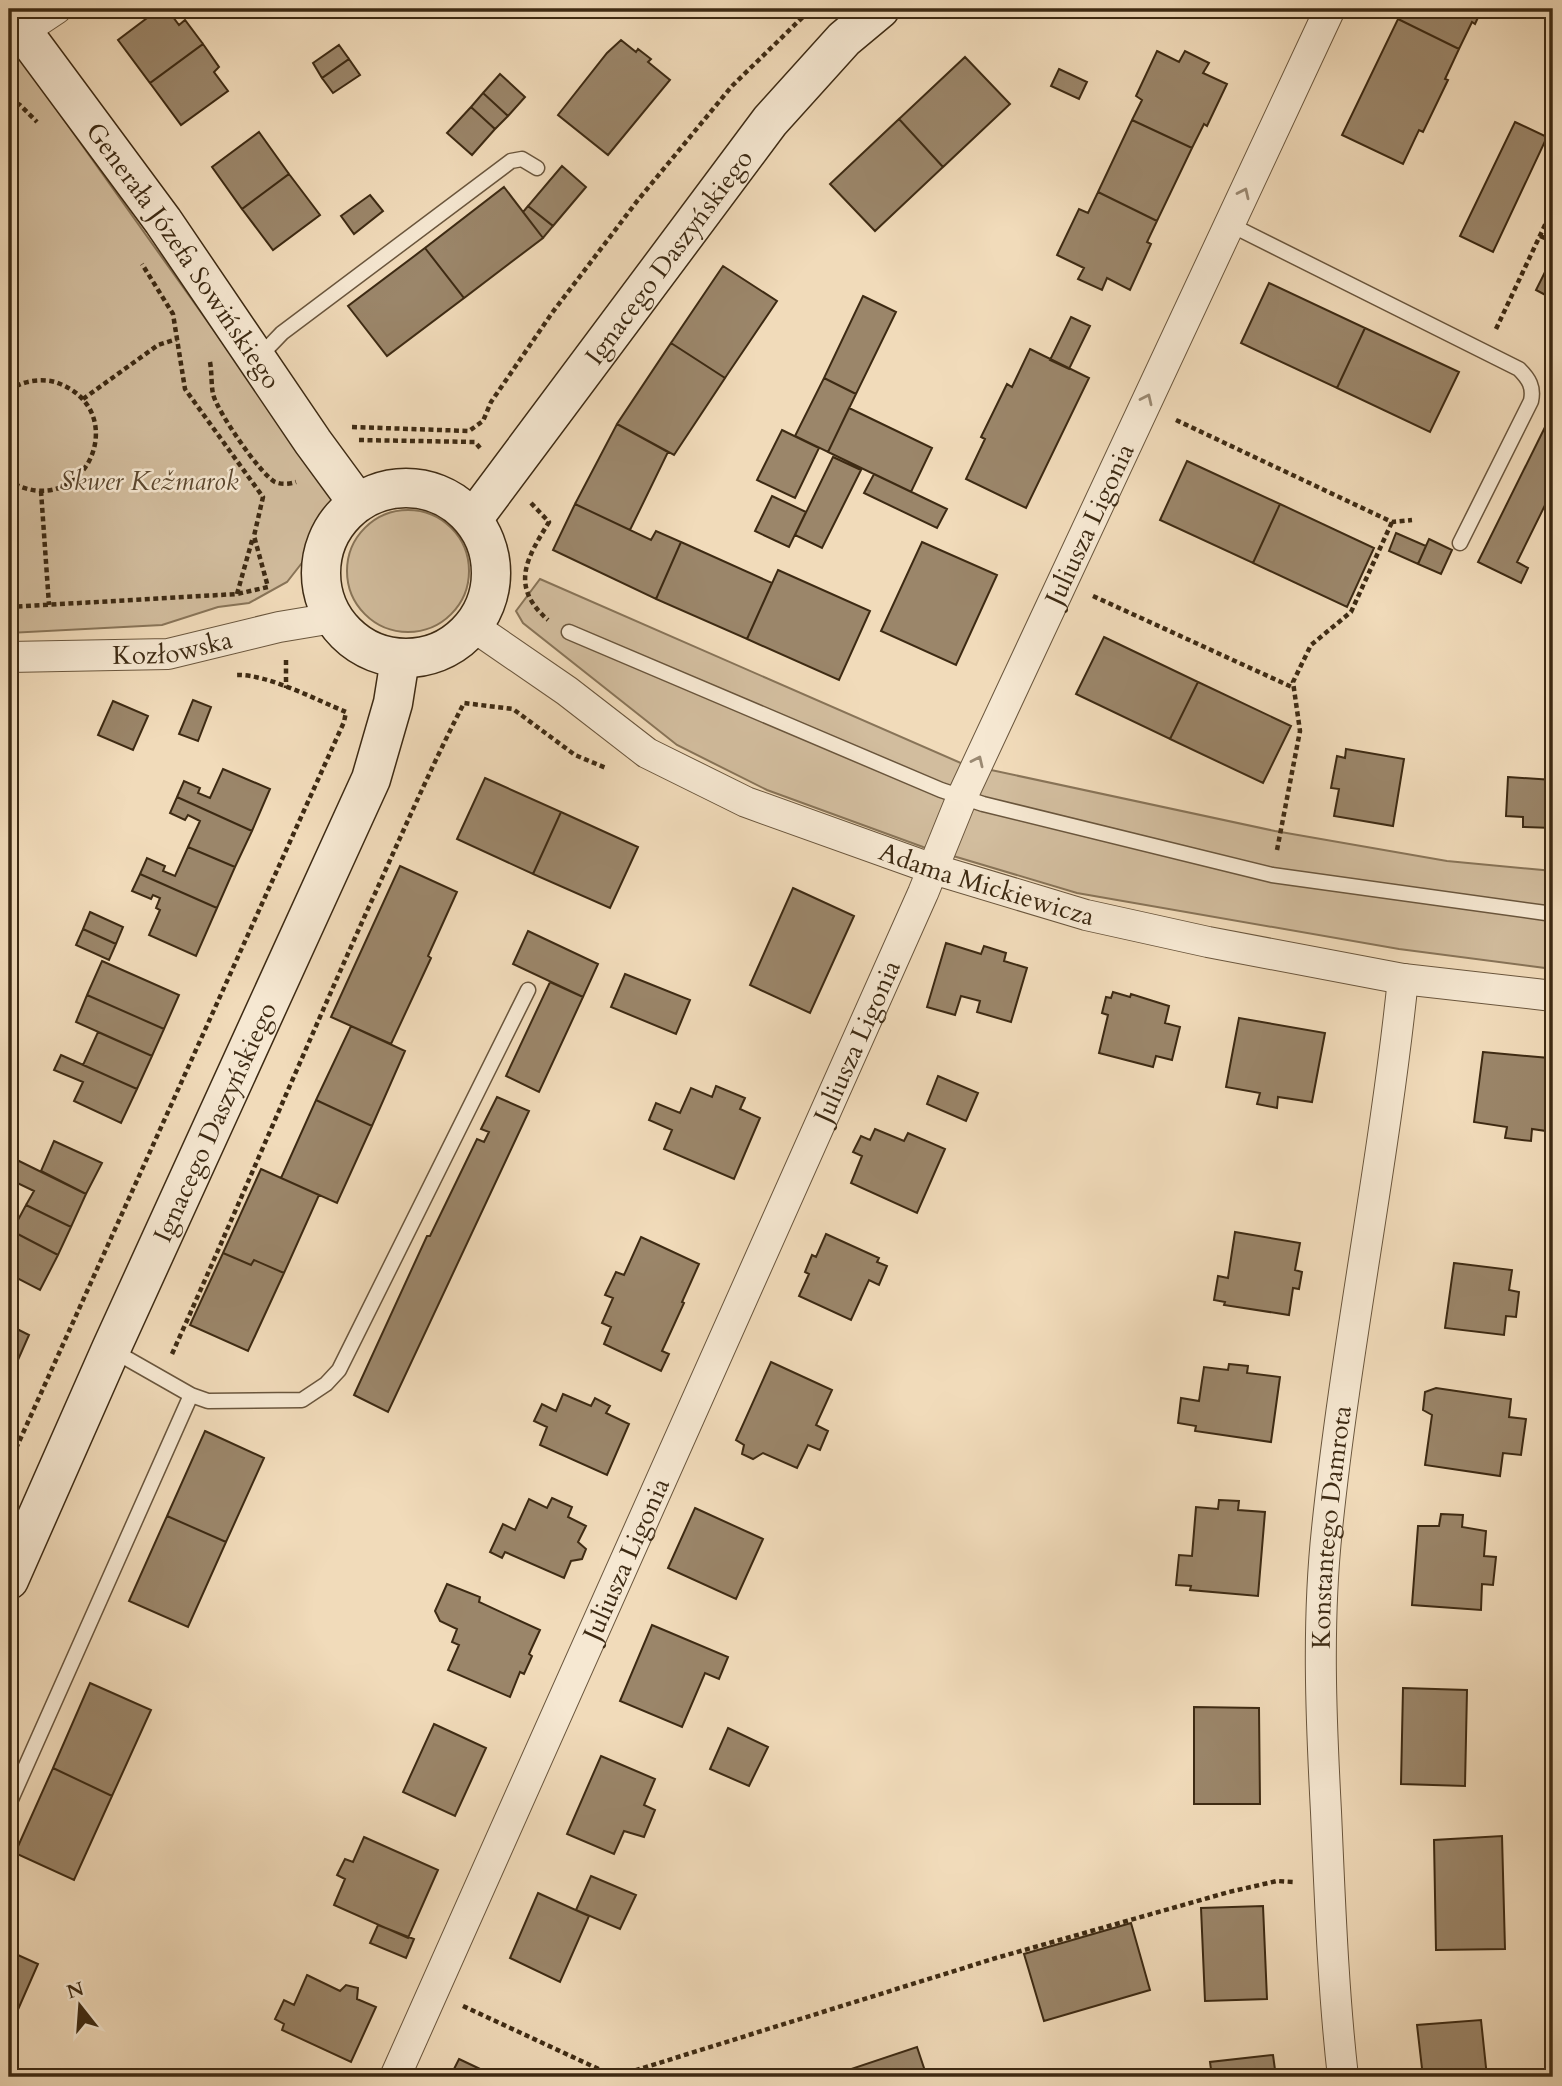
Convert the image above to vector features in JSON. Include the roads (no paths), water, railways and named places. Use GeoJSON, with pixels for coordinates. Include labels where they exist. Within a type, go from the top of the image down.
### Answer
{"type":"FeatureCollection","features":[{"type":"Feature","properties":{"kind":"street"},"geometry":{"type":"LineString","coordinates":[[12,18],[56,9]]}},
{"type":"Feature","properties":{"kind":"street","name":"Ignacego Daszyńskiego"},"geometry":{"type":"LineString","coordinates":[[473,519],[770,121],[844,39],[880,9]]}},
{"type":"Feature","properties":{"kind":"street","name":"Juliusza Ligonia"},"geometry":{"type":"LineString","coordinates":[[395,2077],[933,869],[961,797],[1330,9]]}},
{"type":"Feature","properties":{"kind":"street","name":"Generała Józefa Sowińskiego"},"geometry":{"type":"LineString","coordinates":[[12,18],[163,221],[357,502]]}},
{"type":"Feature","properties":{"kind":"street"},"geometry":{"type":"LineString","coordinates":[[411,487],[434,492],[456,503],[473,519],[487,544],[492,573],[487,601],[474,627],[453,645],[428,656],[400,659],[373,652],[350,638],[333,618],[322,592],[321,565],[328,538],[343,515],[357,502],[387,490],[411,487]]}},
{"type":"Feature","properties":{"kind":"street","name":"Kozłowska"},"geometry":{"type":"LineString","coordinates":[[9,657],[167,654],[279,627],[333,618]]}},
{"type":"Feature","properties":{"kind":"street","name":"Adama Mickiewicza"},"geometry":{"type":"LineString","coordinates":[[474,627],[567,691],[647,753],[746,802],[933,869],[1086,915],[1208,942],[1403,979],[1553,996]]}},
{"type":"Feature","properties":{"kind":"street","name":"Ignacego Daszyńskiego"},"geometry":{"type":"LineString","coordinates":[[9,1580],[111,1349],[371,779],[393,703],[400,659]]}},
{"type":"Feature","properties":{"kind":"street","name":"Konstantego Damrota"},"geometry":{"type":"LineString","coordinates":[[1343,2077],[1334,1993],[1330,1916],[1322,1721],[1322,1585],[1326,1530],[1403,979]]}},
{"type":"Feature","properties":{"kind":"lane"},"geometry":{"type":"LineString","coordinates":[[257,359],[282,332],[511,162],[522,159],[537,168]]}},
{"type":"Feature","properties":{"kind":"lane"},"geometry":{"type":"LineString","coordinates":[[1229,224],[1486,352],[1519,369],[1528,378],[1533,391],[1531,401],[1460,543]]}},
{"type":"Feature","properties":{"kind":"lane"},"geometry":{"type":"LineString","coordinates":[[569,632],[961,797],[1272,875],[1553,914]]}},
{"type":"Feature","properties":{"kind":"lane"},"geometry":{"type":"LineString","coordinates":[[111,1349],[191,1395],[208,1401],[302,1400],[326,1384],[339,1370],[528,990]]}},
{"type":"Feature","properties":{"kind":"lane"},"geometry":{"type":"LineString","coordinates":[[9,1804],[191,1395]]}},
{"type":"Feature","properties":{"kind":"park label","name":"Skwer Kežmarok"},"geometry":{"type":"Point","coordinates":[149,481]}}]}
